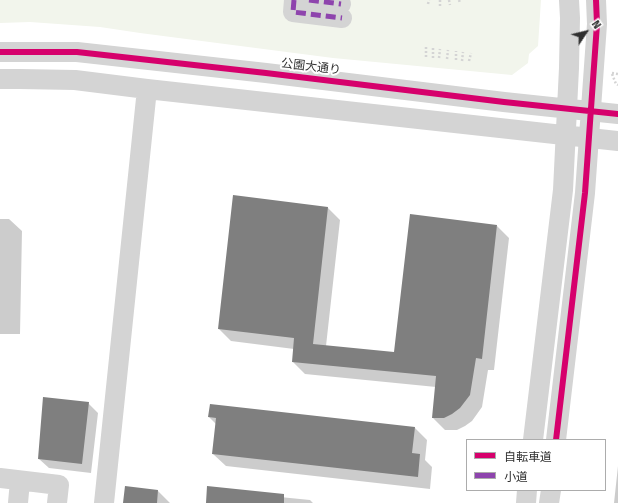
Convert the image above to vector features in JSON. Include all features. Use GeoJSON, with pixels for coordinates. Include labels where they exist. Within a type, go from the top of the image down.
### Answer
{"type":"FeatureCollection","features":[{"type":"Feature","properties":{"kind":"street"},"geometry":{"type":"LineString","coordinates":[[294,0],[293,12],[342,11],[309,0]]}},
{"type":"Feature","properties":{"kind":"street"},"geometry":{"type":"LineString","coordinates":[[533,439],[563,190],[570,18],[569,0]]}},
{"type":"Feature","properties":{"kind":"street"},"geometry":{"type":"LineString","coordinates":[[556,439],[585,193],[597,24],[596,0]]}},
{"type":"Feature","properties":{"kind":"street","name":"公園大通り"},"geometry":{"type":"LineString","coordinates":[[0,52],[77,52],[618,114]]}},
{"type":"Feature","properties":{"kind":"street"},"geometry":{"type":"LineString","coordinates":[[0,80],[75,80],[618,141]]}},
{"type":"Feature","properties":{"kind":"street"},"geometry":{"type":"LineString","coordinates":[[104,503],[147,89]]}},
{"type":"Feature","properties":{"kind":"street"},"geometry":{"type":"LineString","coordinates":[[0,478],[59,485],[57,503]]}},
{"type":"Feature","properties":{"kind":"street"},"geometry":{"type":"LineString","coordinates":[[18,503],[20,481]]}},
{"type":"Feature","properties":{"kind":"street"},"geometry":{"type":"LineString","coordinates":[[526,503],[527,491]]}},
{"type":"Feature","properties":{"kind":"street"},"geometry":{"type":"LineString","coordinates":[[549,503],[551,491]]}},
{"type":"Feature","properties":{"kind":"path"},"geometry":{"type":"LineString","coordinates":[[428,4],[429,0]]}},
{"type":"Feature","properties":{"kind":"path"},"geometry":{"type":"LineString","coordinates":[[440,0],[440,6]]}},
{"type":"Feature","properties":{"kind":"path"},"geometry":{"type":"LineString","coordinates":[[448,0],[450,5]]}},
{"type":"Feature","properties":{"kind":"path"},"geometry":{"type":"LineString","coordinates":[[426,47],[426,57]]}},
{"type":"Feature","properties":{"kind":"path"},"geometry":{"type":"LineString","coordinates":[[433,48],[433,58]]}},
{"type":"Feature","properties":{"kind":"path"},"geometry":{"type":"LineString","coordinates":[[439,58],[440,49]]}},
{"type":"Feature","properties":{"kind":"path"},"geometry":{"type":"LineString","coordinates":[[447,59],[448,50]]}},
{"type":"Feature","properties":{"kind":"path"},"geometry":{"type":"LineString","coordinates":[[456,51],[456,60]]}},
{"type":"Feature","properties":{"kind":"path"},"geometry":{"type":"LineString","coordinates":[[462,61],[463,52]]}},
{"type":"Feature","properties":{"kind":"path"},"geometry":{"type":"LineString","coordinates":[[469,61],[471,53]]}},
{"type":"Feature","properties":{"kind":"path"},"geometry":{"type":"LineString","coordinates":[[612,73],[618,74]]}},
{"type":"Feature","properties":{"kind":"shaded area"},"geometry":{"type":"Polygon","coordinates":[[[0,0],[541,0],[538,46],[529,54],[528,63],[512,75],[333,58],[100,27],[30,22],[0,23],[0,0]]]}},
{"type":"Feature","properties":{"kind":"building"},"geometry":{"type":"Polygon","coordinates":[[[233,195],[328,207],[313,344],[394,352],[410,214],[497,225],[482,359],[476,358],[470,395],[460,408],[444,418],[432,418],[436,376],[292,362],[294,338],[218,329],[233,195]]]}},
{"type":"Feature","properties":{"kind":"building"},"geometry":{"type":"Polygon","coordinates":[[[43,397],[89,402],[82,464],[38,459],[43,397]]]}},
{"type":"Feature","properties":{"kind":"building"},"geometry":{"type":"Polygon","coordinates":[[[210,404],[415,427],[412,453],[420,454],[418,477],[212,454],[216,418],[208,417],[210,404]]]}},
{"type":"Feature","properties":{"kind":"building"},"geometry":{"type":"Polygon","coordinates":[[[125,486],[158,490],[157,503],[123,503],[125,486]]]}},
{"type":"Feature","properties":{"kind":"building"},"geometry":{"type":"Polygon","coordinates":[[[207,486],[284,494],[284,503],[206,503],[207,486]]]}},
{"type":"Feature","properties":{"kind":"marked path"},"geometry":{"type":"LineString","coordinates":[[294,0],[293,12],[342,18]]}},
{"type":"Feature","properties":{"kind":"marked path"},"geometry":{"type":"LineString","coordinates":[[309,0],[341,4]]}},
{"type":"Feature","properties":{"kind":"cycle path"},"geometry":{"type":"LineString","coordinates":[[556,439],[585,193],[597,24],[596,0]]}},
{"type":"Feature","properties":{"kind":"cycle path"},"geometry":{"type":"LineString","coordinates":[[0,52],[77,52],[618,114]]}}]}
